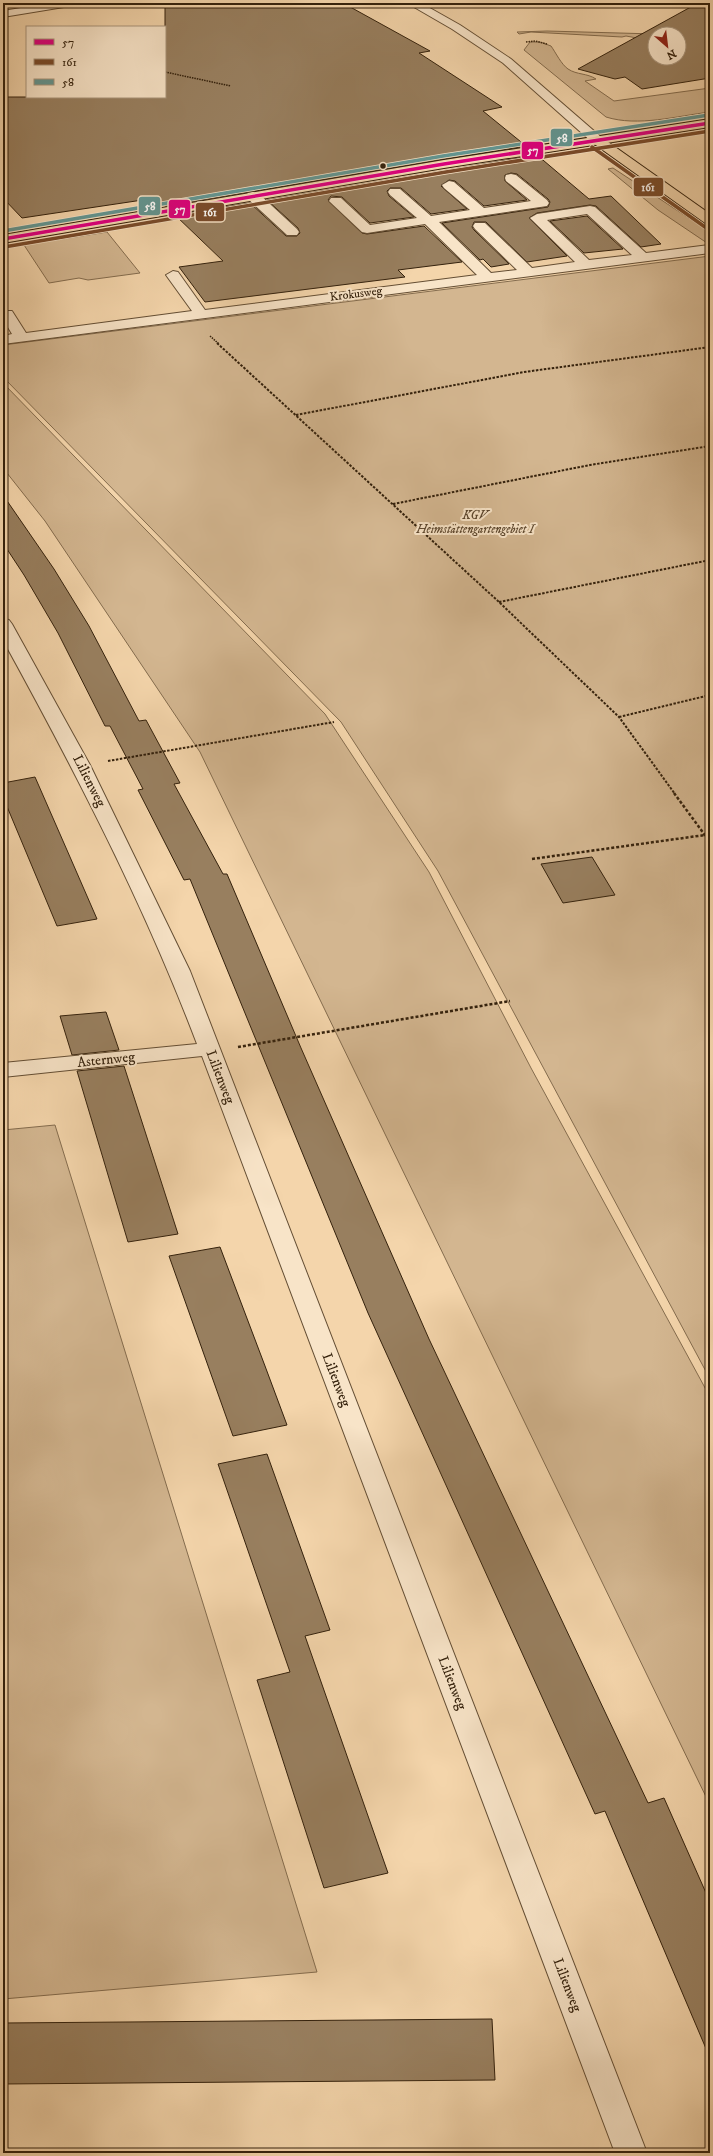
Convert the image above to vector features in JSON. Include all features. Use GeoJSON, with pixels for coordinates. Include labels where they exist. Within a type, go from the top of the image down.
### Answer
{"type":"FeatureCollection","features":[{"type":"Feature","properties":{"kind":"main road"},"geometry":{"type":"LineString","coordinates":[[3,239],[161,214],[253,196],[710,123]]}},
{"type":"Feature","properties":{"kind":"main road"},"geometry":{"type":"LineString","coordinates":[[597,140],[710,220]]}},
{"type":"Feature","properties":{"kind":"street"},"geometry":{"type":"LineString","coordinates":[[3,14],[70,3]]}},
{"type":"Feature","properties":{"kind":"street"},"geometry":{"type":"LineString","coordinates":[[413,3],[456,27],[507,61],[597,140]]}},
{"type":"Feature","properties":{"kind":"street"},"geometry":{"type":"LineString","coordinates":[[336,201],[366,229],[542,203],[511,178]]}},
{"type":"Feature","properties":{"kind":"street"},"geometry":{"type":"LineString","coordinates":[[450,185],[481,212]]}},
{"type":"Feature","properties":{"kind":"street"},"geometry":{"type":"LineString","coordinates":[[395,192],[440,230],[487,277]]}},
{"type":"Feature","properties":{"kind":"street"},"geometry":{"type":"LineString","coordinates":[[253,196],[292,232]]}},
{"type":"Feature","properties":{"kind":"street"},"geometry":{"type":"LineString","coordinates":[[585,264],[537,218],[590,210],[642,257]]}},
{"type":"Feature","properties":{"kind":"street"},"geometry":{"type":"LineString","coordinates":[[480,226],[528,272]]}},
{"type":"Feature","properties":{"kind":"street","name":"Krokusweg"},"geometry":{"type":"LineString","coordinates":[[3,340],[376,290],[446,277],[487,277],[709,249]]}},
{"type":"Feature","properties":{"kind":"street"},"geometry":{"type":"LineString","coordinates":[[173,275],[201,314]]}},
{"type":"Feature","properties":{"kind":"street"},"geometry":{"type":"LineString","coordinates":[[7,314],[21,337]]}},
{"type":"Feature","properties":{"kind":"street","name":"Lilienweg"},"geometry":{"type":"LineString","coordinates":[[3,624],[81,765],[163,933],[210,1049],[631,2153]]}},
{"type":"Feature","properties":{"kind":"street","name":"Asternweg"},"geometry":{"type":"LineString","coordinates":[[3,1070],[210,1049]]}},
{"type":"Feature","properties":{"kind":"path"},"geometry":{"type":"LineString","coordinates":[[526,42],[535,41],[547,44]]}},
{"type":"Feature","properties":{"kind":"path"},"geometry":{"type":"LineString","coordinates":[[166,72],[231,86]]}},
{"type":"Feature","properties":{"kind":"path"},"geometry":{"type":"LineString","coordinates":[[208,334],[393,504],[619,716],[710,842]]}},
{"type":"Feature","properties":{"kind":"path"},"geometry":{"type":"LineString","coordinates":[[296,415],[524,372],[710,347]]}},
{"type":"Feature","properties":{"kind":"path"},"geometry":{"type":"LineString","coordinates":[[393,504],[590,465],[710,446]]}},
{"type":"Feature","properties":{"kind":"path"},"geometry":{"type":"LineString","coordinates":[[498,602],[710,560]]}},
{"type":"Feature","properties":{"kind":"path"},"geometry":{"type":"LineString","coordinates":[[619,716],[710,694]]}},
{"type":"Feature","properties":{"kind":"path"},"geometry":{"type":"LineString","coordinates":[[81,765],[334,722]]}},
{"type":"Feature","properties":{"kind":"path"},"geometry":{"type":"LineString","coordinates":[[532,859],[705,835]]}},
{"type":"Feature","properties":{"kind":"path"},"geometry":{"type":"LineString","coordinates":[[210,1049],[240,1046],[510,1001]]}},
{"type":"Feature","properties":{"kind":"green space"},"geometry":{"type":"Polygon","coordinates":[[[547,31],[647,34],[647,36],[637,38],[626,36],[531,32],[519,34],[517,32],[547,31]]]}},
{"type":"Feature","properties":{"kind":"green space"},"geometry":{"type":"Polygon","coordinates":[[[530,42],[540,42],[551,46],[565,67],[571,71],[596,79],[585,81],[614,101],[710,88],[710,112],[644,121],[618,120],[606,117],[524,50],[530,42]]]}},
{"type":"Feature","properties":{"kind":"green space"},"geometry":{"type":"Polygon","coordinates":[[[613,168],[710,232],[710,245],[658,210],[608,169],[613,168]]]}},
{"type":"Feature","properties":{"kind":"green space"},"geometry":{"type":"Polygon","coordinates":[[[107,232],[140,273],[88,280],[79,278],[49,283],[24,245],[107,232]]]}},
{"type":"Feature","properties":{"kind":"green space","name":"KGV Heimstättengartengebiet I"},"geometry":{"type":"Polygon","coordinates":[[[710,256],[710,1379],[438,871],[341,722],[3,377],[3,345],[710,256]]]}},
{"type":"Feature","properties":{"kind":"green space"},"geometry":{"type":"Polygon","coordinates":[[[3,383],[325,714],[429,872],[531,1068],[710,1397],[710,1805],[200,752],[45,521],[3,468],[3,383]]]}},
{"type":"Feature","properties":{"kind":"green space"},"geometry":{"type":"Polygon","coordinates":[[[55,1125],[317,1972],[3,1999],[3,1130],[55,1125]]]}},
{"type":"Feature","properties":{"kind":"building"},"geometry":{"type":"Polygon","coordinates":[[[165,3],[343,3],[430,51],[419,53],[502,107],[483,111],[526,146],[165,206],[156,198],[22,218],[3,198],[3,97],[166,98],[165,3]]]}},
{"type":"Feature","properties":{"kind":"building"},"geometry":{"type":"Polygon","coordinates":[[[698,3],[710,3],[710,78],[642,89],[625,77],[615,79],[578,69],[647,31],[647,66],[687,66],[687,26],[656,26],[698,3]]]}},
{"type":"Feature","properties":{"kind":"building"},"geometry":{"type":"Polygon","coordinates":[[[537,155],[589,199],[611,196],[661,244],[641,247],[596,206],[590,205],[537,213],[529,218],[567,256],[527,262],[486,222],[474,222],[472,227],[474,230],[509,264],[491,267],[483,259],[480,260],[442,223],[548,207],[550,202],[548,199],[517,174],[511,173],[505,175],[505,181],[527,200],[484,206],[455,181],[449,180],[441,186],[467,209],[431,214],[401,188],[390,188],[387,191],[389,196],[414,217],[370,223],[342,197],[331,196],[328,200],[362,233],[367,234],[424,226],[462,262],[398,270],[405,277],[205,302],[179,267],[223,261],[175,215],[250,203],[286,236],[297,236],[300,233],[298,228],[267,200],[537,155]]]}},
{"type":"Feature","properties":{"kind":"building"},"geometry":{"type":"Polygon","coordinates":[[[587,216],[623,249],[584,253],[550,221],[587,216]]]}},
{"type":"Feature","properties":{"kind":"building"},"geometry":{"type":"Polygon","coordinates":[[[3,495],[54,569],[89,626],[139,721],[146,720],[180,783],[174,784],[223,874],[227,874],[301,1048],[429,1339],[648,1803],[664,1798],[710,1902],[710,2058],[605,1811],[595,1814],[368,1313],[190,879],[184,880],[138,790],[143,789],[110,726],[105,726],[58,633],[24,575],[3,543],[3,495]]]}},
{"type":"Feature","properties":{"kind":"building"},"geometry":{"type":"Polygon","coordinates":[[[35,777],[97,919],[57,926],[3,797],[3,783],[35,777]]]}},
{"type":"Feature","properties":{"kind":"building"},"geometry":{"type":"Polygon","coordinates":[[[592,857],[615,895],[563,903],[541,864],[592,857]]]}},
{"type":"Feature","properties":{"kind":"building"},"geometry":{"type":"Polygon","coordinates":[[[106,1012],[119,1050],[72,1055],[60,1016],[106,1012]]]}},
{"type":"Feature","properties":{"kind":"building"},"geometry":{"type":"Polygon","coordinates":[[[124,1066],[178,1234],[128,1242],[77,1071],[124,1066]]]}},
{"type":"Feature","properties":{"kind":"building"},"geometry":{"type":"Polygon","coordinates":[[[220,1247],[287,1425],[233,1436],[169,1256],[220,1247]]]}},
{"type":"Feature","properties":{"kind":"building"},"geometry":{"type":"Polygon","coordinates":[[[267,1454],[330,1630],[305,1636],[388,1873],[324,1888],[257,1680],[290,1672],[218,1464],[267,1454]]]}},
{"type":"Feature","properties":{"kind":"building"},"geometry":{"type":"Polygon","coordinates":[[[492,2019],[495,2080],[3,2084],[3,2023],[492,2019]]]}},
{"type":"Feature","properties":{"kind":"transit line","name":"58"},"geometry":{"type":"LineString","coordinates":[[3,231],[443,156],[709,115]]}},
{"type":"Feature","properties":{"kind":"transit line","name":"57"},"geometry":{"type":"LineString","coordinates":[[3,239],[444,164],[710,123]]}},
{"type":"Feature","properties":{"kind":"transit line","name":"161"},"geometry":{"type":"LineString","coordinates":[[4,247],[446,172],[710,131]]}},
{"type":"Feature","properties":{"kind":"transit line","name":"161"},"geometry":{"type":"LineString","coordinates":[[592,147],[705,227]]}}]}
